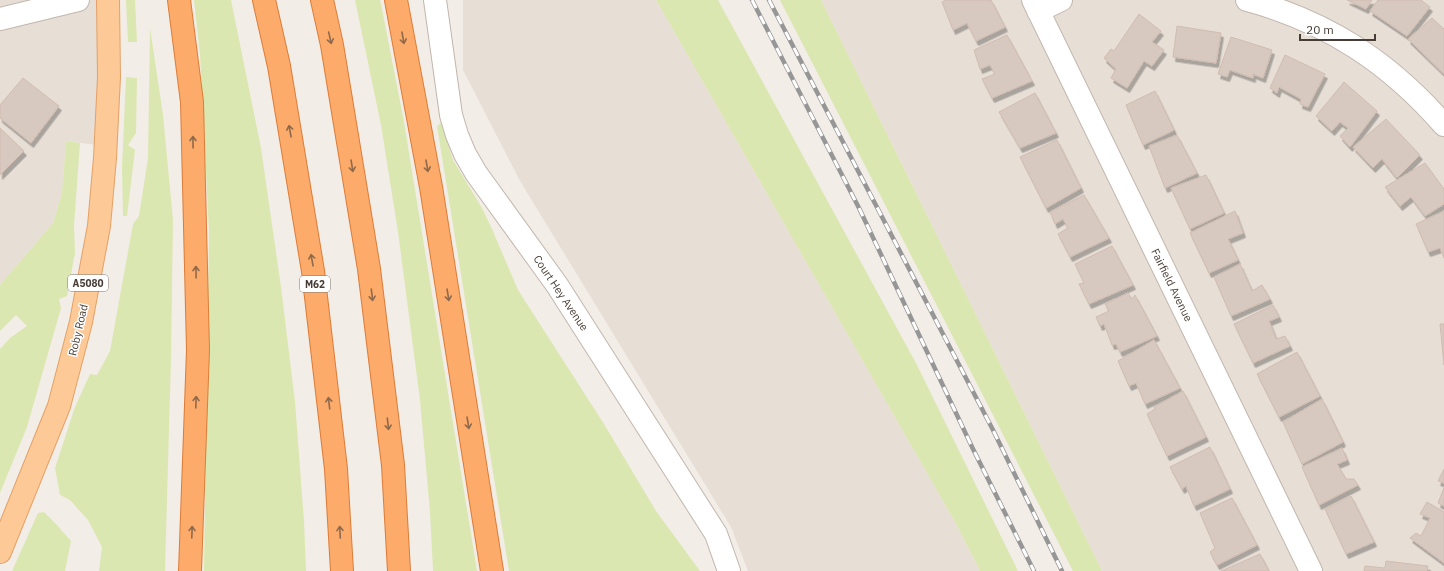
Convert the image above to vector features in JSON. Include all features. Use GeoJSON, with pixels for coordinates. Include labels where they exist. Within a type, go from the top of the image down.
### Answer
{"type":"FeatureCollection","features":[{"type":"Feature","properties":{"kind":"highway"},"geometry":{"type":"LineString","coordinates":[[179,0],[192,102],[198,350],[190,571]]}},
{"type":"Feature","properties":{"kind":"highway","name":"M62"},"geometry":{"type":"LineString","coordinates":[[264,0],[279,66],[313,270],[336,469],[342,571]]}},
{"type":"Feature","properties":{"kind":"highway"},"geometry":{"type":"LineString","coordinates":[[322,0],[332,45],[369,269],[393,465],[399,571]]}},
{"type":"Feature","properties":{"kind":"highway"},"geometry":{"type":"LineString","coordinates":[[396,0],[431,187],[492,571]]}},
{"type":"Feature","properties":{"kind":"main road","name":"Roby Road"},"geometry":{"type":"LineString","coordinates":[[0,552],[59,406],[81,322],[99,226],[110,77],[108,0]]}},
{"type":"Feature","properties":{"kind":"street"},"geometry":{"type":"LineString","coordinates":[[0,19],[78,0]]}},
{"type":"Feature","properties":{"kind":"street","name":"Court Hey Avenue"},"geometry":{"type":"LineString","coordinates":[[435,0],[452,115],[457,134],[465,154],[476,173],[557,285],[716,534],[729,571]]}},
{"type":"Feature","properties":{"kind":"street"},"geometry":{"type":"LineString","coordinates":[[1036,5],[1061,0]]}},
{"type":"Feature","properties":{"kind":"street"},"geometry":{"type":"LineString","coordinates":[[1247,0],[1300,18],[1333,33],[1357,48],[1380,63],[1405,84],[1444,125]]}},
{"type":"Feature","properties":{"kind":"street","name":"Fairfield Avenue"},"geometry":{"type":"LineString","coordinates":[[1036,5],[1312,571]]}},
{"type":"Feature","properties":{"kind":"shaded area"},"geometry":{"type":"Polygon","coordinates":[[[0,0],[108,0],[105,146],[66,141],[62,193],[53,223],[0,285],[0,0]]]}},
{"type":"Feature","properties":{"kind":"shaded area"},"geometry":{"type":"Polygon","coordinates":[[[463,0],[656,0],[955,522],[980,571],[748,571],[731,527],[520,181],[463,70],[463,0]]]}},
{"type":"Feature","properties":{"kind":"shaded area"},"geometry":{"type":"Polygon","coordinates":[[[821,0],[1444,0],[1444,571],[1102,571],[821,0]]]}},
{"type":"Feature","properties":{"kind":"green space"},"geometry":{"type":"Polygon","coordinates":[[[126,0],[135,0],[137,42],[128,42],[126,0]]]}},
{"type":"Feature","properties":{"kind":"green space"},"geometry":{"type":"Polygon","coordinates":[[[194,0],[231,0],[261,148],[281,287],[295,402],[304,521],[306,571],[204,571],[209,232],[200,55],[194,0]]]}},
{"type":"Feature","properties":{"kind":"green space"},"geometry":{"type":"Polygon","coordinates":[[[355,0],[380,0],[382,9],[404,122],[477,571],[433,571],[430,512],[420,400],[398,232],[381,125],[355,0]]]}},
{"type":"Feature","properties":{"kind":"green space"},"geometry":{"type":"Polygon","coordinates":[[[656,0],[718,0],[917,365],[1018,571],[980,571],[955,522],[656,0]]]}},
{"type":"Feature","properties":{"kind":"green space"},"geometry":{"type":"Polygon","coordinates":[[[780,0],[821,0],[1102,571],[1073,571],[780,0]]]}},
{"type":"Feature","properties":{"kind":"green space"},"geometry":{"type":"Polygon","coordinates":[[[150,28],[163,115],[173,220],[165,571],[99,571],[102,547],[88,520],[70,500],[60,495],[55,468],[75,407],[90,374],[97,375],[110,351],[133,224],[139,216],[148,158],[150,28]]]}},
{"type":"Feature","properties":{"kind":"green space"},"geometry":{"type":"Polygon","coordinates":[[[126,77],[137,78],[136,133],[128,145],[135,150],[127,216],[123,216],[122,168],[126,77]]]}},
{"type":"Feature","properties":{"kind":"green space"},"geometry":{"type":"Polygon","coordinates":[[[441,123],[453,160],[482,208],[518,290],[604,424],[656,511],[700,571],[509,571],[437,126],[441,123]]]}},
{"type":"Feature","properties":{"kind":"green space"},"geometry":{"type":"Polygon","coordinates":[[[66,141],[80,143],[74,226],[75,253],[67,296],[59,299],[61,308],[27,427],[0,493],[0,349],[10,338],[27,326],[16,315],[0,331],[0,285],[53,223],[62,193],[66,141]]]}},
{"type":"Feature","properties":{"kind":"green space"},"geometry":{"type":"Polygon","coordinates":[[[44,512],[71,541],[65,571],[12,571],[38,513],[44,512]]]}},
{"type":"Feature","properties":{"kind":"building"},"geometry":{"type":"Polygon","coordinates":[[[946,0],[991,0],[1005,27],[976,41],[967,23],[953,30],[942,2],[946,0]]]}},
{"type":"Feature","properties":{"kind":"building"},"geometry":{"type":"Polygon","coordinates":[[[1347,0],[1372,0],[1366,9],[1347,0]]]}},
{"type":"Feature","properties":{"kind":"building"},"geometry":{"type":"Polygon","coordinates":[[[1378,0],[1421,0],[1430,7],[1407,36],[1370,11],[1378,0]]]}},
{"type":"Feature","properties":{"kind":"building"},"geometry":{"type":"Polygon","coordinates":[[[1139,14],[1161,31],[1152,42],[1164,50],[1152,66],[1144,61],[1127,88],[1111,78],[1116,69],[1104,58],[1111,49],[1114,51],[1139,14]]]}},
{"type":"Feature","properties":{"kind":"building"},"geometry":{"type":"Polygon","coordinates":[[[1432,18],[1444,29],[1444,74],[1408,39],[1432,18]]]}},
{"type":"Feature","properties":{"kind":"building"},"geometry":{"type":"Polygon","coordinates":[[[1177,26],[1221,33],[1216,63],[1173,57],[1177,26]]]}},
{"type":"Feature","properties":{"kind":"building"},"geometry":{"type":"Polygon","coordinates":[[[1007,35],[1032,81],[992,98],[982,79],[995,74],[990,65],[980,69],[974,50],[1007,35]]]}},
{"type":"Feature","properties":{"kind":"building"},"geometry":{"type":"Polygon","coordinates":[[[1231,37],[1272,50],[1263,78],[1253,74],[1253,78],[1230,70],[1227,77],[1218,74],[1231,37]]]}},
{"type":"Feature","properties":{"kind":"building"},"geometry":{"type":"Polygon","coordinates":[[[1285,55],[1325,74],[1308,107],[1300,104],[1301,99],[1279,87],[1277,93],[1270,88],[1285,55]]]}},
{"type":"Feature","properties":{"kind":"building"},"geometry":{"type":"Polygon","coordinates":[[[23,78],[59,106],[31,143],[0,118],[0,105],[23,78]]]}},
{"type":"Feature","properties":{"kind":"building"},"geometry":{"type":"Polygon","coordinates":[[[1344,82],[1377,111],[1350,147],[1340,136],[1348,128],[1340,122],[1332,131],[1316,116],[1344,82]]]}},
{"type":"Feature","properties":{"kind":"building"},"geometry":{"type":"Polygon","coordinates":[[[1155,91],[1174,130],[1143,145],[1126,105],[1155,91]]]}},
{"type":"Feature","properties":{"kind":"building"},"geometry":{"type":"Polygon","coordinates":[[[1035,93],[1056,133],[1020,148],[999,112],[1035,93]]]}},
{"type":"Feature","properties":{"kind":"building"},"geometry":{"type":"Polygon","coordinates":[[[1386,119],[1420,155],[1397,178],[1382,159],[1373,168],[1353,147],[1386,119]]]}},
{"type":"Feature","properties":{"kind":"building"},"geometry":{"type":"Polygon","coordinates":[[[0,128],[24,151],[0,175],[0,128]]]}},
{"type":"Feature","properties":{"kind":"building"},"geometry":{"type":"Polygon","coordinates":[[[1177,135],[1197,173],[1165,188],[1149,146],[1177,135]]]}},
{"type":"Feature","properties":{"kind":"building"},"geometry":{"type":"Polygon","coordinates":[[[1057,140],[1081,188],[1046,208],[1020,157],[1057,140]]]}},
{"type":"Feature","properties":{"kind":"building"},"geometry":{"type":"Polygon","coordinates":[[[1425,163],[1444,189],[1444,204],[1425,216],[1411,197],[1400,206],[1385,187],[1425,163]]]}},
{"type":"Feature","properties":{"kind":"building"},"geometry":{"type":"Polygon","coordinates":[[[1206,175],[1224,213],[1190,229],[1171,188],[1206,175]]]}},
{"type":"Feature","properties":{"kind":"building"},"geometry":{"type":"Polygon","coordinates":[[[1084,195],[1109,238],[1070,257],[1058,234],[1068,228],[1063,219],[1055,224],[1050,212],[1084,195]]]}},
{"type":"Feature","properties":{"kind":"building"},"geometry":{"type":"Polygon","coordinates":[[[1235,211],[1243,233],[1228,239],[1238,260],[1209,273],[1190,233],[1235,211]]]}},
{"type":"Feature","properties":{"kind":"building"},"geometry":{"type":"Polygon","coordinates":[[[1444,211],[1444,258],[1440,248],[1428,252],[1416,224],[1444,211]]]}},
{"type":"Feature","properties":{"kind":"building"},"geometry":{"type":"Polygon","coordinates":[[[1112,246],[1133,285],[1089,304],[1079,284],[1084,283],[1075,264],[1112,246]]]}},
{"type":"Feature","properties":{"kind":"building"},"geometry":{"type":"Polygon","coordinates":[[[1240,264],[1252,291],[1262,285],[1270,299],[1231,316],[1214,277],[1240,264]]]}},
{"type":"Feature","properties":{"kind":"building"},"geometry":{"type":"Polygon","coordinates":[[[1128,293],[1132,299],[1135,295],[1157,336],[1120,352],[1116,344],[1112,345],[1104,324],[1100,326],[1096,317],[1109,311],[1105,304],[1128,293]]]}},
{"type":"Feature","properties":{"kind":"building"},"geometry":{"type":"Polygon","coordinates":[[[1273,305],[1279,317],[1269,321],[1276,339],[1285,336],[1290,346],[1253,363],[1234,324],[1273,305]]]}},
{"type":"Feature","properties":{"kind":"building"},"geometry":{"type":"Polygon","coordinates":[[[1440,324],[1444,324],[1444,365],[1440,324]]]}},
{"type":"Feature","properties":{"kind":"building"},"geometry":{"type":"Polygon","coordinates":[[[1154,340],[1180,388],[1145,404],[1136,383],[1129,386],[1118,361],[1154,340]]]}},
{"type":"Feature","properties":{"kind":"building"},"geometry":{"type":"Polygon","coordinates":[[[1297,352],[1320,396],[1279,417],[1257,374],[1297,352]]]}},
{"type":"Feature","properties":{"kind":"building"},"geometry":{"type":"Polygon","coordinates":[[[1183,391],[1206,437],[1167,456],[1147,414],[1155,409],[1154,407],[1183,391]]]}},
{"type":"Feature","properties":{"kind":"building"},"geometry":{"type":"Polygon","coordinates":[[[1322,399],[1343,442],[1302,464],[1283,422],[1322,399]]]}},
{"type":"Feature","properties":{"kind":"building"},"geometry":{"type":"Polygon","coordinates":[[[1210,447],[1230,489],[1194,506],[1186,486],[1182,489],[1170,467],[1210,447]]]}},
{"type":"Feature","properties":{"kind":"building"},"geometry":{"type":"Polygon","coordinates":[[[1342,448],[1347,460],[1337,464],[1346,479],[1354,479],[1358,485],[1319,505],[1302,467],[1342,448]]]}},
{"type":"Feature","properties":{"kind":"building"},"geometry":{"type":"Polygon","coordinates":[[[1444,469],[1444,483],[1438,481],[1444,469]]]}},
{"type":"Feature","properties":{"kind":"building"},"geometry":{"type":"Polygon","coordinates":[[[1444,488],[1444,506],[1438,503],[1444,488]]]}},
{"type":"Feature","properties":{"kind":"building"},"geometry":{"type":"Polygon","coordinates":[[[1351,496],[1374,542],[1346,554],[1325,509],[1351,496]]]}},
{"type":"Feature","properties":{"kind":"building"},"geometry":{"type":"Polygon","coordinates":[[[1232,498],[1257,545],[1217,565],[1210,552],[1215,548],[1200,513],[1232,498]]]}},
{"type":"Feature","properties":{"kind":"building"},"geometry":{"type":"Polygon","coordinates":[[[1427,502],[1444,512],[1444,563],[1410,538],[1416,533],[1421,536],[1430,518],[1420,514],[1427,502]]]}},
{"type":"Feature","properties":{"kind":"building"},"geometry":{"type":"Polygon","coordinates":[[[1260,554],[1269,571],[1221,571],[1260,554]]]}},
{"type":"Feature","properties":{"kind":"building"},"geometry":{"type":"Polygon","coordinates":[[[1386,561],[1428,566],[1427,571],[1364,571],[1365,566],[1385,568],[1386,561]]]}},
{"type":"Feature","properties":{"kind":"railway"},"geometry":{"type":"LineString","coordinates":[[752,0],[859,208],[973,449],[1034,571]]}},
{"type":"Feature","properties":{"kind":"railway"},"geometry":{"type":"LineString","coordinates":[[769,0],[993,430],[1062,571]]}}]}
